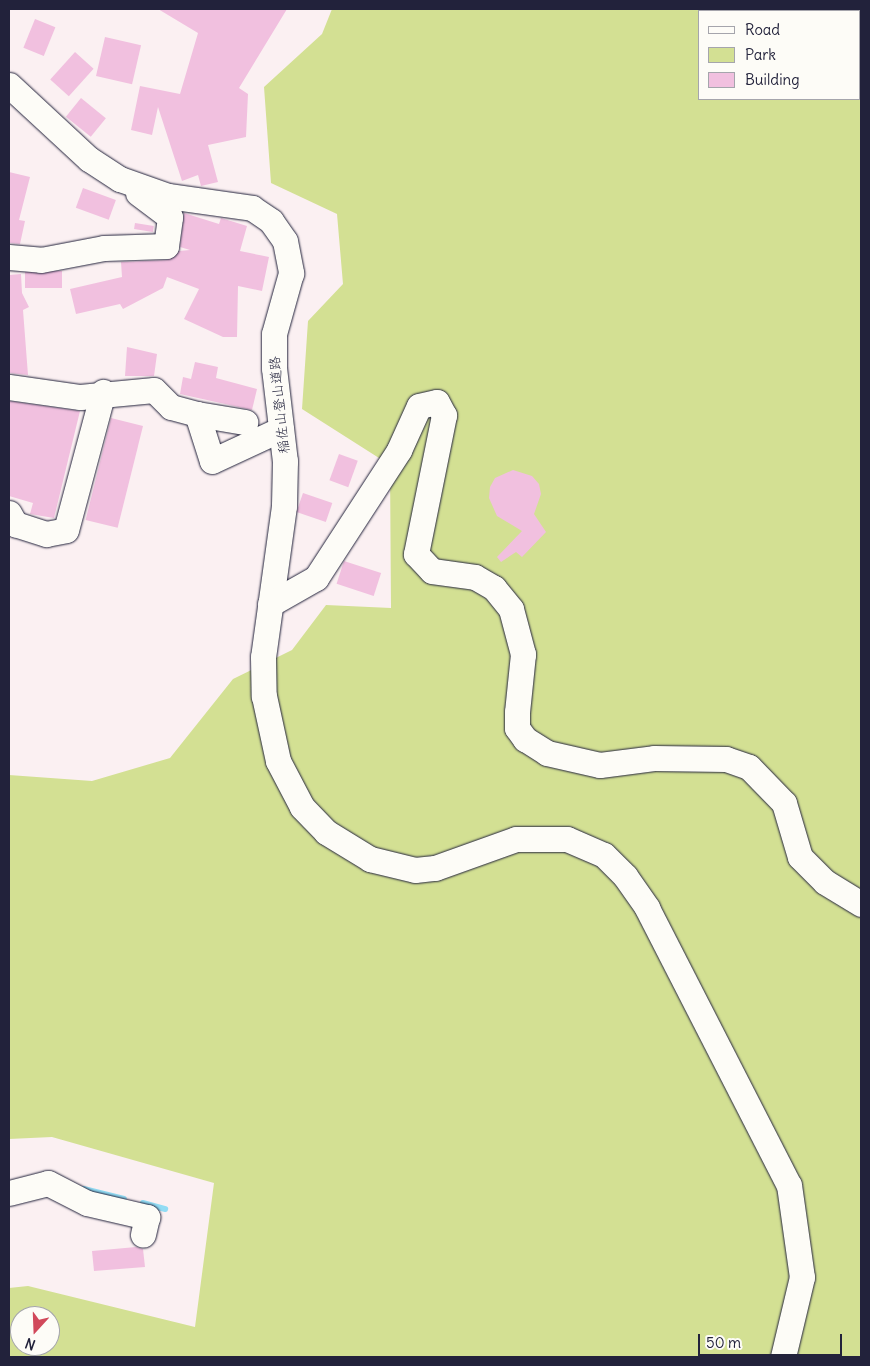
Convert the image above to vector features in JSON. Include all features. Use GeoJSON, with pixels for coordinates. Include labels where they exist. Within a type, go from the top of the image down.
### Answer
{"type":"FeatureCollection","features":[{"type":"Feature","properties":{"kind":"street","name":"稲佐山登山道路"},"geometry":{"type":"LineString","coordinates":[[9,84],[89,159],[120,179],[168,196],[252,208],[271,221],[284,242],[292,273],[274,334],[284,506],[266,631],[264,696],[271,745],[302,806],[326,832],[348,848],[370,859],[415,870],[462,860],[516,839],[567,839],[604,855],[625,876],[647,908],[789,1185],[802,1276],[783,1357]]}},
{"type":"Feature","properties":{"kind":"street"},"geometry":{"type":"LineString","coordinates":[[9,257],[41,260],[104,248],[166,246],[170,217],[120,179]]}},
{"type":"Feature","properties":{"kind":"street"},"geometry":{"type":"LineString","coordinates":[[9,387],[80,397],[104,392],[154,390],[171,407],[197,414],[246,422]]}},
{"type":"Feature","properties":{"kind":"street"},"geometry":{"type":"LineString","coordinates":[[9,514],[15,524],[46,534],[66,530],[104,392]]}},
{"type":"Feature","properties":{"kind":"street"},"geometry":{"type":"LineString","coordinates":[[270,604],[316,578],[399,450],[419,406],[437,402],[444,415],[416,554],[432,571],[475,577],[494,588],[510,609],[522,654],[517,712],[518,728],[525,739],[548,753],[600,766],[654,758],[726,759],[749,768],[784,803],[800,857],[825,882],[861,904]]}},
{"type":"Feature","properties":{"kind":"street"},"geometry":{"type":"LineString","coordinates":[[197,414],[212,460],[281,429]]}},
{"type":"Feature","properties":{"kind":"street"},"geometry":{"type":"LineString","coordinates":[[9,1193],[48,1183],[87,1204],[147,1217],[143,1235]]}},
{"type":"Feature","properties":{"kind":"green space"},"geometry":{"type":"Polygon","coordinates":[[[332,9],[861,9],[861,1357],[9,1357],[9,1288],[28,1286],[195,1327],[214,1183],[52,1137],[9,1139],[9,775],[92,781],[170,758],[233,679],[292,650],[326,605],[391,608],[390,465],[302,409],[308,321],[343,284],[337,214],[271,183],[264,87],[322,34],[332,9]]]}},
{"type":"Feature","properties":{"kind":"building"},"geometry":{"type":"Polygon","coordinates":[[[158,9],[287,9],[239,88],[248,94],[246,137],[208,145],[218,182],[201,186],[198,175],[182,181],[158,107],[152,135],[131,130],[140,86],[180,94],[198,33],[158,9]]]}},
{"type":"Feature","properties":{"kind":"building"},"geometry":{"type":"Polygon","coordinates":[[[35,19],[55,27],[44,56],[23,48],[35,19]]]}},
{"type":"Feature","properties":{"kind":"building"},"geometry":{"type":"Polygon","coordinates":[[[105,37],[141,45],[132,84],[96,76],[105,37]]]}},
{"type":"Feature","properties":{"kind":"building"},"geometry":{"type":"Polygon","coordinates":[[[75,52],[94,69],[69,96],[50,79],[75,52]]]}},
{"type":"Feature","properties":{"kind":"building"},"geometry":{"type":"Polygon","coordinates":[[[81,98],[106,118],[91,137],[66,117],[81,98]]]}},
{"type":"Feature","properties":{"kind":"building"},"geometry":{"type":"Polygon","coordinates":[[[9,172],[30,177],[19,220],[25,221],[20,244],[9,243],[9,172]]]}},
{"type":"Feature","properties":{"kind":"building"},"geometry":{"type":"Polygon","coordinates":[[[83,188],[116,200],[109,220],[76,208],[83,188]]]}},
{"type":"Feature","properties":{"kind":"building"},"geometry":{"type":"Polygon","coordinates":[[[184,213],[219,224],[221,218],[247,226],[240,251],[269,257],[262,291],[238,286],[237,337],[223,337],[184,319],[199,289],[167,277],[163,288],[123,309],[120,304],[76,314],[70,289],[122,277],[121,262],[167,260],[179,251],[190,250],[180,247],[184,213]]]}},
{"type":"Feature","properties":{"kind":"building"},"geometry":{"type":"Polygon","coordinates":[[[135,223],[154,226],[153,232],[134,229],[135,223]]]}},
{"type":"Feature","properties":{"kind":"building"},"geometry":{"type":"Polygon","coordinates":[[[25,271],[62,271],[62,288],[25,288],[25,271]]]}},
{"type":"Feature","properties":{"kind":"building"},"geometry":{"type":"Polygon","coordinates":[[[21,274],[22,293],[29,307],[23,310],[28,375],[9,373],[9,275],[21,274]]]}},
{"type":"Feature","properties":{"kind":"building"},"geometry":{"type":"Polygon","coordinates":[[[127,347],[157,354],[154,376],[125,376],[127,347]]]}},
{"type":"Feature","properties":{"kind":"building"},"geometry":{"type":"Polygon","coordinates":[[[195,362],[218,367],[216,378],[257,389],[252,410],[180,394],[183,377],[191,379],[195,362]]]}},
{"type":"Feature","properties":{"kind":"building"},"geometry":{"type":"Polygon","coordinates":[[[9,401],[80,411],[54,518],[30,514],[33,503],[9,496],[9,401]]]}},
{"type":"Feature","properties":{"kind":"building"},"geometry":{"type":"Polygon","coordinates":[[[111,418],[143,426],[118,528],[86,520],[111,418]]]}},
{"type":"Feature","properties":{"kind":"building"},"geometry":{"type":"Polygon","coordinates":[[[339,454],[358,461],[348,487],[329,480],[339,454]]]}},
{"type":"Feature","properties":{"kind":"building"},"geometry":{"type":"Polygon","coordinates":[[[513,470],[532,476],[539,484],[541,494],[534,514],[546,532],[522,557],[516,552],[501,562],[497,557],[522,531],[497,516],[489,498],[490,487],[495,478],[513,470]]]}},
{"type":"Feature","properties":{"kind":"building"},"geometry":{"type":"Polygon","coordinates":[[[303,493],[332,503],[326,522],[296,512],[303,493]]]}},
{"type":"Feature","properties":{"kind":"building"},"geometry":{"type":"Polygon","coordinates":[[[344,561],[381,573],[374,596],[337,584],[344,561]]]}},
{"type":"Feature","properties":{"kind":"building"},"geometry":{"type":"Polygon","coordinates":[[[136,1247],[143,1249],[145,1267],[94,1271],[92,1251],[136,1247]]]}},
{"type":"Feature","properties":{"kind":"waterway"},"geometry":{"type":"LineString","coordinates":[[84,1189],[124,1199]]}},
{"type":"Feature","properties":{"kind":"waterway"},"geometry":{"type":"LineString","coordinates":[[143,1203],[165,1209]]}}]}
